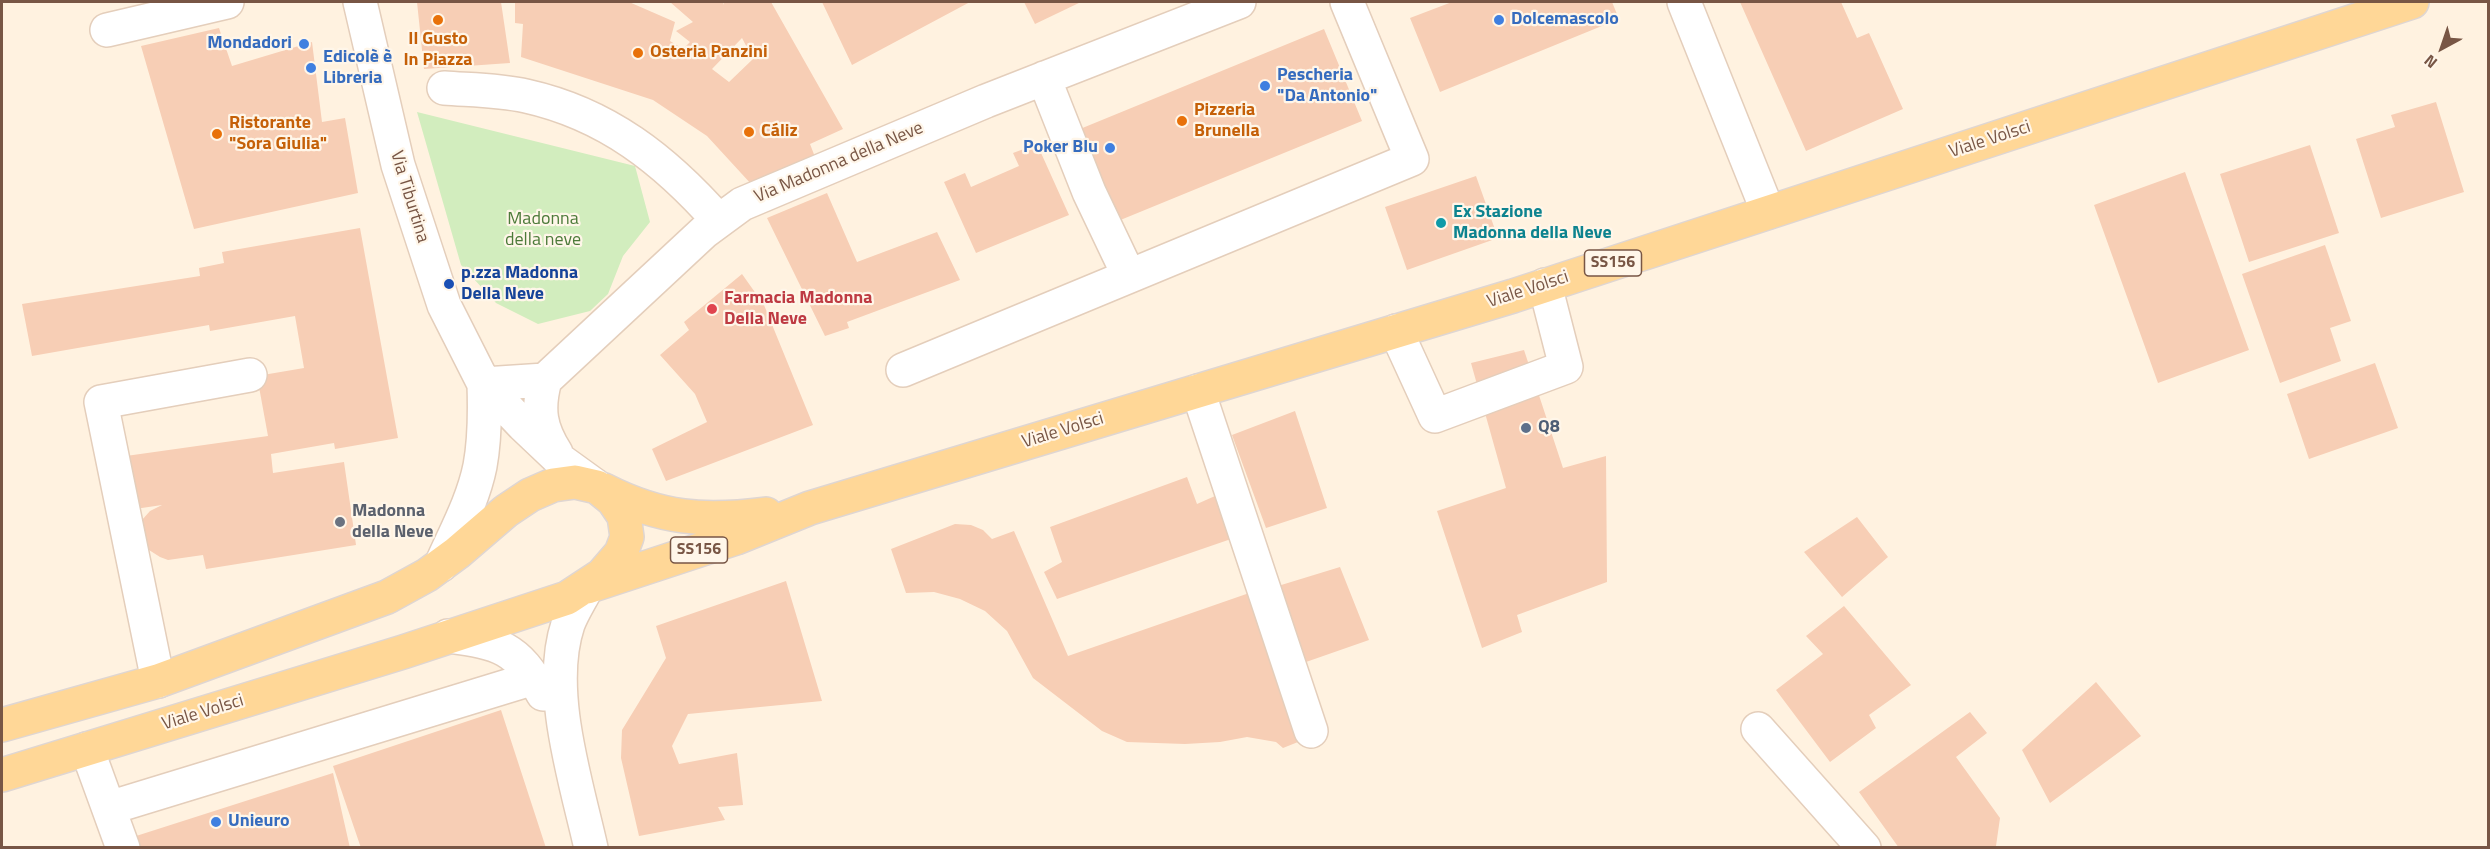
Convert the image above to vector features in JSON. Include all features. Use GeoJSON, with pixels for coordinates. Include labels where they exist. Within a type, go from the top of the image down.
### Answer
{"type":"FeatureCollection","features":[{"type":"Feature","properties":{"kind":"main road","name":"Viale Volsci"},"geometry":{"type":"LineString","coordinates":[[810,508],[1545,285],[2412,2]]}},
{"type":"Feature","properties":{"kind":"main road"},"geometry":{"type":"LineString","coordinates":[[2,725],[158,681],[387,597],[441,565],[506,511],[530,495],[553,485],[575,482],[597,487],[613,500],[624,516],[627,537],[621,554],[602,575],[587,587]]}},
{"type":"Feature","properties":{"kind":"main road","name":"SS156"},"geometry":{"type":"LineString","coordinates":[[597,487],[627,502],[667,515],[710,519],[810,508]]}},
{"type":"Feature","properties":{"kind":"main road","name":"SS156"},"geometry":{"type":"LineString","coordinates":[[587,587],[736,538],[810,508]]}},
{"type":"Feature","properties":{"kind":"main road","name":"Viale Volsci"},"geometry":{"type":"LineString","coordinates":[[2,775],[404,652],[567,598],[587,587]]}},
{"type":"Feature","properties":{"kind":"street"},"geometry":{"type":"LineString","coordinates":[[106,30],[227,2]]}},
{"type":"Feature","properties":{"kind":"street","name":"Via Tiburtina"},"geometry":{"type":"LineString","coordinates":[[360,2],[389,133],[405,189],[444,304],[484,384]]}},
{"type":"Feature","properties":{"kind":"street","name":"Via Madonna della Neve"},"geometry":{"type":"LineString","coordinates":[[545,381],[704,232],[742,204],[1044,78],[1180,12],[1239,2]]}},
{"type":"Feature","properties":{"kind":"street"},"geometry":{"type":"LineString","coordinates":[[903,370],[1413,159],[1347,2]]}},
{"type":"Feature","properties":{"kind":"street"},"geometry":{"type":"LineString","coordinates":[[1684,2],[1768,212]]}},
{"type":"Feature","properties":{"kind":"street"},"geometry":{"type":"LineString","coordinates":[[1044,78],[1089,192],[1129,276]]}},
{"type":"Feature","properties":{"kind":"street"},"geometry":{"type":"LineString","coordinates":[[444,88],[525,95],[582,113],[620,132],[660,161],[692,190],[719,221]]}},
{"type":"Feature","properties":{"kind":"street"},"geometry":{"type":"LineString","coordinates":[[1396,331],[1435,416],[1566,367],[1545,285]]}},
{"type":"Feature","properties":{"kind":"street"},"geometry":{"type":"LineString","coordinates":[[158,681],[101,402],[250,375]]}},
{"type":"Feature","properties":{"kind":"street"},"geometry":{"type":"LineString","coordinates":[[484,384],[545,381],[541,396],[541,414],[545,435],[561,461]]}},
{"type":"Feature","properties":{"kind":"street"},"geometry":{"type":"LineString","coordinates":[[484,384],[561,461],[597,487]]}},
{"type":"Feature","properties":{"kind":"street"},"geometry":{"type":"LineString","coordinates":[[441,565],[468,504],[479,468],[485,433],[484,384]]}},
{"type":"Feature","properties":{"kind":"street"},"geometry":{"type":"LineString","coordinates":[[1198,391],[1311,731]]}},
{"type":"Feature","properties":{"kind":"street"},"geometry":{"type":"LineString","coordinates":[[587,587],[568,623],[561,654],[559,687],[567,738],[591,848]]}},
{"type":"Feature","properties":{"kind":"street"},"geometry":{"type":"LineString","coordinates":[[448,636],[490,642],[512,653],[531,672],[567,738]]}},
{"type":"Feature","properties":{"kind":"street"},"geometry":{"type":"LineString","coordinates":[[109,808],[534,678]]}},
{"type":"Feature","properties":{"kind":"street"},"geometry":{"type":"LineString","coordinates":[[1758,729],[1864,848]]}},
{"type":"Feature","properties":{"kind":"street"},"geometry":{"type":"LineString","coordinates":[[87,749],[123,848]]}},
{"type":"Feature","properties":{"kind":"green space","name":"Madonna della neve"},"geometry":{"type":"Polygon","coordinates":[[[417,112],[635,166],[650,222],[623,256],[608,294],[590,311],[538,324],[496,303],[461,265],[417,112]]]}},
{"type":"Feature","properties":{"kind":"building"},"geometry":{"type":"Polygon","coordinates":[[[417,2],[501,2],[510,63],[424,69],[417,2]]]}},
{"type":"Feature","properties":{"kind":"building"},"geometry":{"type":"Polygon","coordinates":[[[515,2],[629,2],[675,22],[670,41],[683,49],[690,42],[676,31],[693,22],[670,2],[723,2],[724,5],[724,2],[771,2],[843,129],[810,144],[815,157],[752,185],[707,136],[653,100],[521,57],[523,24],[515,23],[515,2]],[[742,38],[712,69],[729,82],[753,59],[742,38]]]}},
{"type":"Feature","properties":{"kind":"building"},"geometry":{"type":"Polygon","coordinates":[[[822,2],[970,2],[852,65],[822,2]]]}},
{"type":"Feature","properties":{"kind":"building"},"geometry":{"type":"Polygon","coordinates":[[[1024,2],[1081,2],[1035,24],[1024,2]]]}},
{"type":"Feature","properties":{"kind":"building"},"geometry":{"type":"Polygon","coordinates":[[[1452,2],[1612,2],[1619,19],[1440,92],[1410,18],[1452,2]]]}},
{"type":"Feature","properties":{"kind":"building"},"geometry":{"type":"Polygon","coordinates":[[[1740,2],[1841,2],[1857,38],[1869,33],[1903,109],[1806,151],[1740,2]]]}},
{"type":"Feature","properties":{"kind":"building"},"geometry":{"type":"Polygon","coordinates":[[[219,28],[232,66],[312,42],[322,122],[345,118],[358,193],[194,229],[141,46],[219,28]]]}},
{"type":"Feature","properties":{"kind":"building"},"geometry":{"type":"Polygon","coordinates":[[[1324,29],[1362,121],[1118,221],[1080,129],[1324,29]]]}},
{"type":"Feature","properties":{"kind":"building"},"geometry":{"type":"Polygon","coordinates":[[[2436,102],[2464,192],[2381,218],[2356,139],[2395,127],[2391,115],[2436,102]]]}},
{"type":"Feature","properties":{"kind":"building"},"geometry":{"type":"Polygon","coordinates":[[[1037,144],[1069,215],[976,253],[944,182],[965,173],[971,187],[1019,166],[1013,153],[1037,144]]]}},
{"type":"Feature","properties":{"kind":"building"},"geometry":{"type":"Polygon","coordinates":[[[2310,145],[2339,233],[2249,262],[2220,174],[2310,145]]]}},
{"type":"Feature","properties":{"kind":"building"},"geometry":{"type":"Polygon","coordinates":[[[2185,172],[2249,350],[2158,383],[2094,205],[2185,172]]]}},
{"type":"Feature","properties":{"kind":"building","name":"Ex Stazione Madonna della Neve"},"geometry":{"type":"Polygon","coordinates":[[[1476,176],[1498,238],[1407,270],[1385,207],[1476,176]]]}},
{"type":"Feature","properties":{"kind":"building"},"geometry":{"type":"Polygon","coordinates":[[[827,193],[857,262],[937,232],[960,280],[847,322],[849,328],[825,336],[767,218],[827,193]]]}},
{"type":"Feature","properties":{"kind":"building"},"geometry":{"type":"Polygon","coordinates":[[[360,228],[398,438],[335,449],[334,443],[271,454],[273,473],[344,462],[356,545],[206,569],[203,555],[168,560],[160,557],[149,550],[143,539],[141,528],[142,520],[150,511],[162,505],[135,509],[126,456],[268,436],[257,376],[304,368],[295,316],[210,331],[209,325],[32,356],[22,304],[200,276],[199,268],[224,263],[222,252],[360,228]]]}},
{"type":"Feature","properties":{"kind":"building"},"geometry":{"type":"Polygon","coordinates":[[[2325,245],[2351,321],[2330,328],[2341,361],[2280,383],[2242,274],[2325,245]]]}},
{"type":"Feature","properties":{"kind":"building"},"geometry":{"type":"Polygon","coordinates":[[[742,274],[764,305],[813,425],[666,481],[652,449],[707,422],[695,394],[660,355],[689,330],[684,322],[742,274]]]}},
{"type":"Feature","properties":{"kind":"building"},"geometry":{"type":"Polygon","coordinates":[[[1524,350],[1563,468],[1606,456],[1607,582],[1517,615],[1522,632],[1482,648],[1437,511],[1506,488],[1471,363],[1524,350]]]}},
{"type":"Feature","properties":{"kind":"building"},"geometry":{"type":"Polygon","coordinates":[[[2375,363],[2398,428],[2309,459],[2287,394],[2375,363]]]}},
{"type":"Feature","properties":{"kind":"building"},"geometry":{"type":"Polygon","coordinates":[[[1295,411],[1327,508],[1266,528],[1232,435],[1295,411]]]}},
{"type":"Feature","properties":{"kind":"building"},"geometry":{"type":"Polygon","coordinates":[[[1187,477],[1197,504],[1215,496],[1231,539],[1057,599],[1044,572],[1062,562],[1050,527],[1187,477]]]}},
{"type":"Feature","properties":{"kind":"building"},"geometry":{"type":"Polygon","coordinates":[[[1857,517],[1888,557],[1842,597],[1804,552],[1857,517]]]}},
{"type":"Feature","properties":{"kind":"building"},"geometry":{"type":"Polygon","coordinates":[[[955,524],[971,525],[983,530],[992,539],[1014,531],[1068,656],[1255,591],[1303,740],[1283,748],[1276,742],[1247,737],[1220,742],[1185,744],[1127,742],[1102,731],[1033,678],[1007,631],[985,611],[960,599],[934,592],[906,593],[891,549],[955,524]]]}},
{"type":"Feature","properties":{"kind":"building"},"geometry":{"type":"Polygon","coordinates":[[[1340,567],[1369,640],[1306,662],[1278,586],[1340,567]]]}},
{"type":"Feature","properties":{"kind":"building"},"geometry":{"type":"Polygon","coordinates":[[[786,581],[822,701],[688,714],[672,746],[679,764],[737,753],[743,805],[718,807],[725,820],[639,836],[621,758],[622,730],[666,658],[656,626],[786,581]]]}},
{"type":"Feature","properties":{"kind":"building"},"geometry":{"type":"Polygon","coordinates":[[[1844,606],[1911,685],[1869,715],[1876,728],[1830,762],[1776,690],[1823,654],[1806,636],[1844,606]]]}},
{"type":"Feature","properties":{"kind":"building"},"geometry":{"type":"Polygon","coordinates":[[[2096,682],[2141,736],[2050,803],[2022,750],[2096,682]]]}},
{"type":"Feature","properties":{"kind":"building"},"geometry":{"type":"Polygon","coordinates":[[[501,710],[546,848],[361,848],[333,766],[501,710]]]}},
{"type":"Feature","properties":{"kind":"building"},"geometry":{"type":"Polygon","coordinates":[[[1970,712],[1987,733],[1956,757],[2000,818],[1996,846],[1899,848],[1859,792],[1970,712]]]}},
{"type":"Feature","properties":{"kind":"building"},"geometry":{"type":"Polygon","coordinates":[[[333,773],[350,848],[137,848],[133,837],[333,773]]]}},
{"type":"Feature","properties":{"kind":"place","name":"Il Gusto In Piazza"},"geometry":{"type":"Point","coordinates":[438,20]}},
{"type":"Feature","properties":{"kind":"place","name":"Dolcemascolo"},"geometry":{"type":"Point","coordinates":[1499,20]}},
{"type":"Feature","properties":{"kind":"place","name":"Mondadori"},"geometry":{"type":"Point","coordinates":[304,44]}},
{"type":"Feature","properties":{"kind":"place","name":"Osteria Panzini"},"geometry":{"type":"Point","coordinates":[638,53]}},
{"type":"Feature","properties":{"kind":"place","name":"Edicolè è Libreria"},"geometry":{"type":"Point","coordinates":[311,68]}},
{"type":"Feature","properties":{"kind":"place","name":"Pescheria \"Da Antonio\""},"geometry":{"type":"Point","coordinates":[1265,86]}},
{"type":"Feature","properties":{"kind":"place","name":"Pizzeria Brunella"},"geometry":{"type":"Point","coordinates":[1182,121]}},
{"type":"Feature","properties":{"kind":"place","name":"Cáliz"},"geometry":{"type":"Point","coordinates":[749,132]}},
{"type":"Feature","properties":{"kind":"place","name":"Ristorante \"Sora Giulia\""},"geometry":{"type":"Point","coordinates":[217,134]}},
{"type":"Feature","properties":{"kind":"place","name":"Poker Blu"},"geometry":{"type":"Point","coordinates":[1110,148]}},
{"type":"Feature","properties":{"kind":"place","name":"Ex Stazione Madonna della Neve"},"geometry":{"type":"Point","coordinates":[1441,223]}},
{"type":"Feature","properties":{"kind":"place","name":"p.zza Madonna Della Neve"},"geometry":{"type":"Point","coordinates":[449,284]}},
{"type":"Feature","properties":{"kind":"place","name":"Farmacia Madonna Della Neve"},"geometry":{"type":"Point","coordinates":[712,309]}},
{"type":"Feature","properties":{"kind":"place","name":"Q8"},"geometry":{"type":"Point","coordinates":[1526,428]}},
{"type":"Feature","properties":{"kind":"place","name":"Madonna della Neve"},"geometry":{"type":"Point","coordinates":[340,522]}},
{"type":"Feature","properties":{"kind":"place","name":"Unieuro"},"geometry":{"type":"Point","coordinates":[216,822]}}]}
